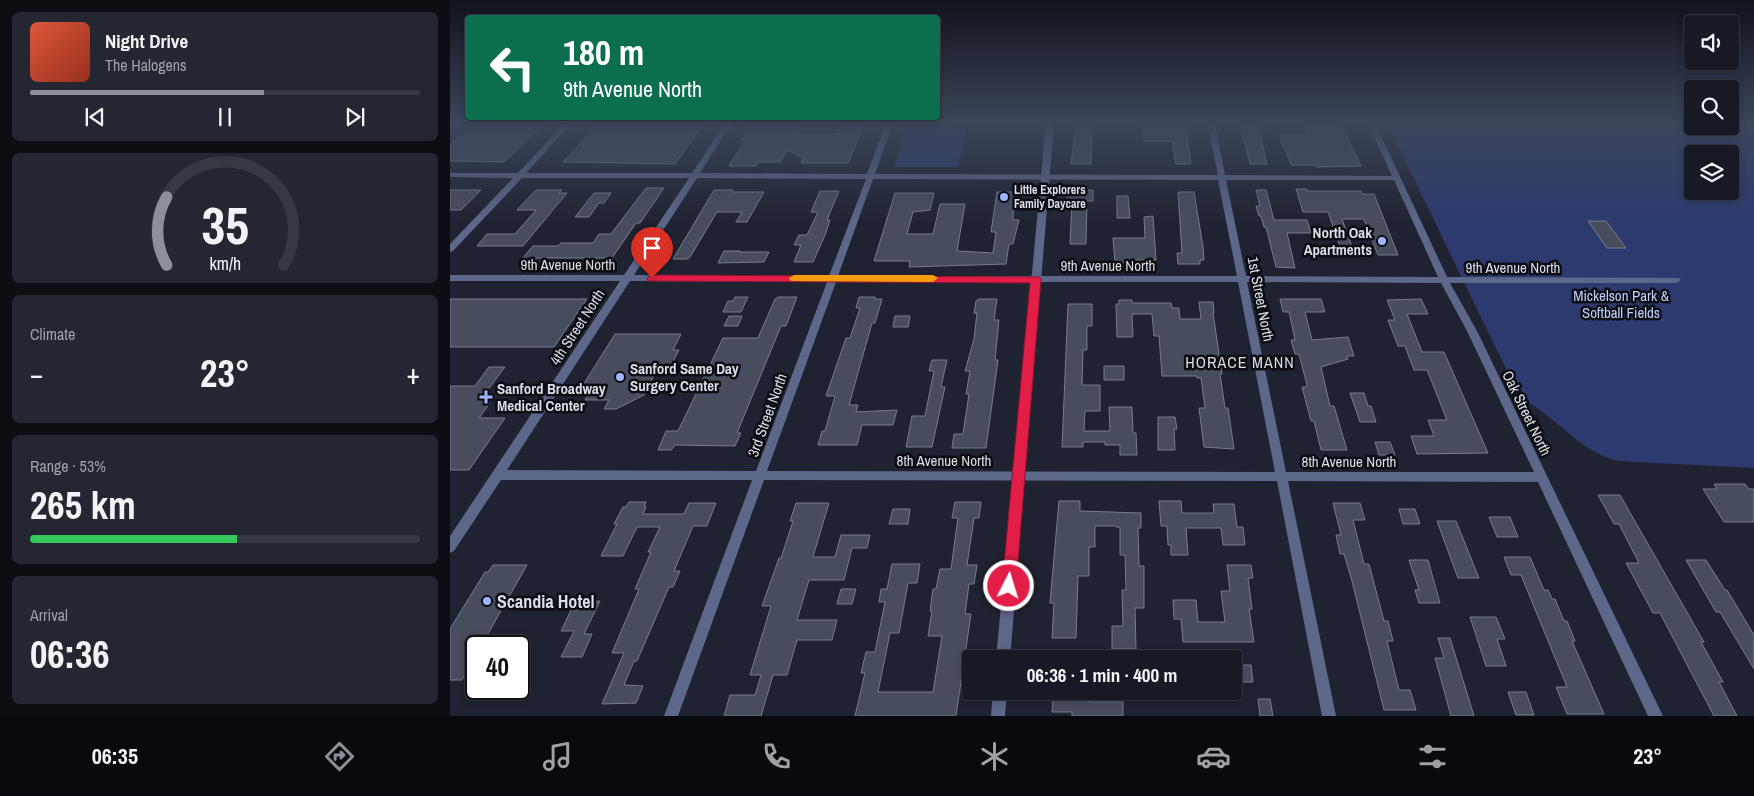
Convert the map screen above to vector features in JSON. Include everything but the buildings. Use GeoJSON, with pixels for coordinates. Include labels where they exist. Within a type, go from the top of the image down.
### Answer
{"type":"FeatureCollection","features":[{"type":"Feature","properties":{"kind":"street"},"geometry":{"type":"LineString","coordinates":[[450,249],[538,156]]}},
{"type":"Feature","properties":{"kind":"street","name":"4th Street North"},"geometry":{"type":"LineString","coordinates":[[450,547],[707,156]]}},
{"type":"Feature","properties":{"kind":"street","name":"3rd Street North"},"geometry":{"type":"LineString","coordinates":[[671,716],[762,474],[831,278],[877,156]]}},
{"type":"Feature","properties":{"kind":"street"},"geometry":{"type":"LineString","coordinates":[[1004,650],[1047,156]]}},
{"type":"Feature","properties":{"kind":"street","name":"1st Street North"},"geometry":{"type":"LineString","coordinates":[[1218,156],[1329,716]]}},
{"type":"Feature","properties":{"kind":"street","name":"Oak Street North"},"geometry":{"type":"LineString","coordinates":[[1387,156],[1445,281],[1472,331],[1656,716]]}},
{"type":"Feature","properties":{"kind":"street"},"geometry":{"type":"LineString","coordinates":[[450,175],[1397,178]]}},
{"type":"Feature","properties":{"kind":"street","name":"9th Avenue North"},"geometry":{"type":"LineString","coordinates":[[450,278],[1676,280]]}},
{"type":"Feature","properties":{"kind":"street","name":"8th Avenue North"},"geometry":{"type":"LineString","coordinates":[[497,475],[762,474],[1541,477]]}},
{"type":"Feature","properties":{"kind":"street"},"geometry":{"type":"LineString","coordinates":[[998,716],[999,700]]}},
{"type":"Feature","properties":{"kind":"green space"},"geometry":{"type":"Polygon","coordinates":[[[898,156],[961,156],[958,167],[894,167],[898,156]]]}},
{"type":"Feature","properties":{"kind":"green space","name":"Mickelson Park & Softball Fields"},"geometry":{"type":"Polygon","coordinates":[[[1403,156],[1684,156],[1684,200],[1739,200],[1739,156],[1754,156],[1754,468],[1618,461],[1598,453],[1572,436],[1540,410],[1520,398],[1403,156]]]}},
{"type":"Feature","properties":{"kind":"slow traffic"},"geometry":{"type":"LineString","coordinates":[[794,278],[933,278]]}},
{"type":"Feature","properties":{"kind":"place","name":"Little Explorers Family Daycare"},"geometry":{"type":"Point","coordinates":[1004,197]}},
{"type":"Feature","properties":{"kind":"place","name":"North Oak Apartments"},"geometry":{"type":"Point","coordinates":[1382,241]}},
{"type":"Feature","properties":{"kind":"place","name":"Sanford Same Day Surgery Center"},"geometry":{"type":"Point","coordinates":[620,377]}},
{"type":"Feature","properties":{"kind":"place","name":"Sanford Broadway Medical Center"},"geometry":{"type":"Point","coordinates":[486,397]}},
{"type":"Feature","properties":{"kind":"place","name":"Scandia Hotel"},"geometry":{"type":"Point","coordinates":[487,601]}},
{"type":"Feature","properties":{"kind":"district","name":"HORACE MANN"},"geometry":{"type":"Point","coordinates":[1240,362]}},
{"type":"Feature","properties":{"kind":"route"},"geometry":{"type":"LineString","coordinates":[[652,278],[1035,279],[1009,586]]}}]}
